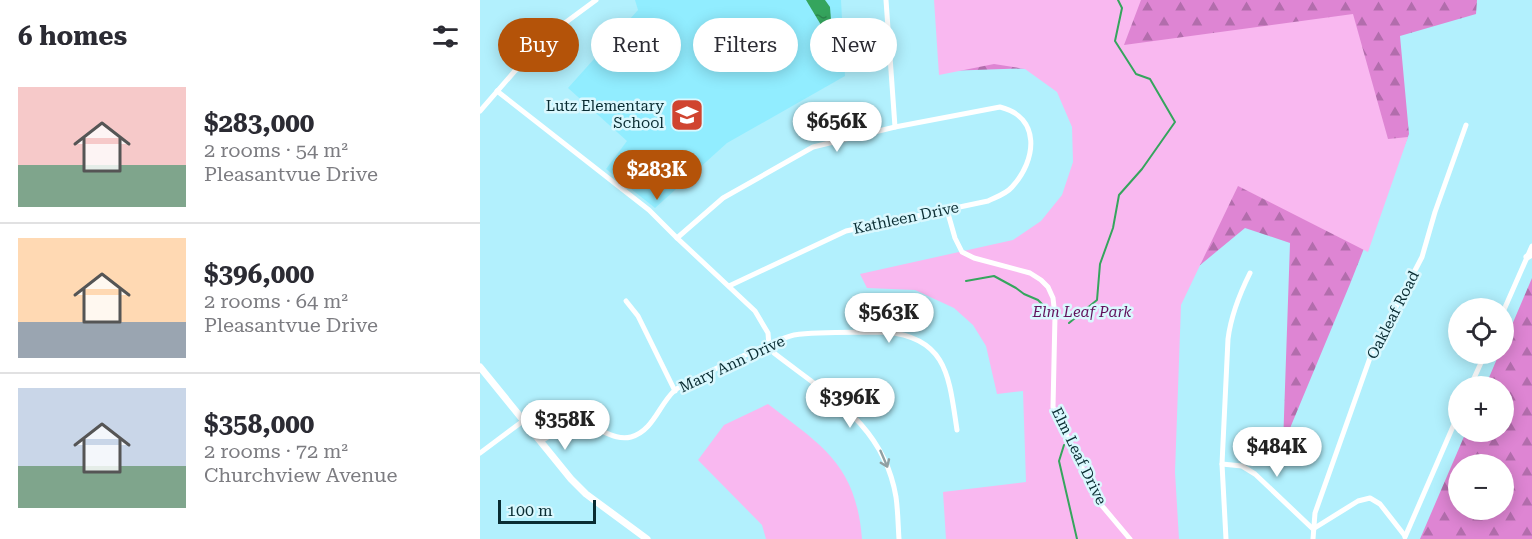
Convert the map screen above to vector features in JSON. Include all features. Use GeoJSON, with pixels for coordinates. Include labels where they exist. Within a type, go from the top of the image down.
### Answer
{"type":"FeatureCollection","features":[{"type":"Feature","properties":{"kind":"street"},"geometry":{"type":"LineString","coordinates":[[480,111],[527,57],[554,31],[596,0]]}},
{"type":"Feature","properties":{"kind":"street"},"geometry":{"type":"LineString","coordinates":[[676,238],[723,198],[813,147],[895,127],[886,0]]}},
{"type":"Feature","properties":{"kind":"street"},"geometry":{"type":"LineString","coordinates":[[497,91],[649,210],[755,311],[768,333],[769,346],[774,353],[859,422],[874,440],[890,473],[896,498],[899,539]]}},
{"type":"Feature","properties":{"kind":"street","name":"Kathleen Drive"},"geometry":{"type":"LineString","coordinates":[[729,286],[846,231],[988,201],[1012,187],[1029,160],[1030,130],[1020,116],[1012,110],[1000,107],[895,127]]}},
{"type":"Feature","properties":{"kind":"street","name":"Oakleaf Road"},"geometry":{"type":"LineString","coordinates":[[1313,539],[1315,513],[1371,355],[1422,257],[1435,212],[1466,125]]}},
{"type":"Feature","properties":{"kind":"street","name":"Elm Leaf Drive"},"geometry":{"type":"LineString","coordinates":[[947,210],[955,238],[962,252],[975,258],[1030,273],[1048,287],[1053,298],[1055,316],[1053,407],[1098,501],[1130,539]]}},
{"type":"Feature","properties":{"kind":"street"},"geometry":{"type":"LineString","coordinates":[[1510,298],[1530,256],[1532,246]]}},
{"type":"Feature","properties":{"kind":"street"},"geometry":{"type":"LineString","coordinates":[[1226,539],[1222,464],[1228,339],[1230,321],[1238,297],[1250,273]]}},
{"type":"Feature","properties":{"kind":"street"},"geometry":{"type":"LineString","coordinates":[[626,301],[638,316],[675,391]]}},
{"type":"Feature","properties":{"kind":"street","name":"Mary Ann Drive"},"geometry":{"type":"LineString","coordinates":[[541,441],[566,428],[580,425],[589,426],[610,435],[630,437],[646,429],[675,391],[793,335],[886,332],[917,339],[933,350],[942,363],[948,380],[957,430]]}},
{"type":"Feature","properties":{"kind":"street"},"geometry":{"type":"LineString","coordinates":[[480,367],[571,479],[586,494],[647,539]]}},
{"type":"Feature","properties":{"kind":"street"},"geometry":{"type":"LineString","coordinates":[[480,453],[523,421]]}},
{"type":"Feature","properties":{"kind":"street"},"geometry":{"type":"LineString","coordinates":[[1222,464],[1242,466],[1256,474],[1313,529],[1358,501],[1371,498],[1380,504],[1405,537],[1448,438]]}},
{"type":"Feature","properties":{"kind":"shaded area","name":"Lutz Elementary School"},"geometry":{"type":"Polygon","coordinates":[[[635,0],[841,0],[842,18],[810,18],[810,72],[845,72],[845,76],[727,143],[655,208],[606,169],[627,141],[568,88],[591,62],[591,72],[681,72],[681,18],[631,18],[638,10],[635,0]]]}},
{"type":"Feature","properties":{"kind":"green space","name":"Elm Leaf Park"},"geometry":{"type":"Polygon","coordinates":[[[934,0],[1141,0],[1124,45],[1353,14],[1388,139],[1408,137],[1368,252],[1238,186],[1181,305],[1175,472],[1179,539],[946,539],[943,492],[1026,482],[1023,391],[997,394],[986,346],[973,325],[954,308],[915,290],[867,288],[860,274],[1013,240],[1041,221],[1062,195],[1073,162],[1072,127],[1057,92],[1025,69],[994,64],[939,75],[934,0]]]}},
{"type":"Feature","properties":{"kind":"green space"},"geometry":{"type":"Polygon","coordinates":[[[941,0],[1477,0],[1476,14],[1400,36],[1409,134],[1283,445],[1290,243],[1245,228],[1199,266],[1080,108],[1035,68],[945,71],[941,0]]]}},
{"type":"Feature","properties":{"kind":"green space"},"geometry":{"type":"Polygon","coordinates":[[[1532,278],[1532,539],[1420,539],[1448,474],[1448,520],[1514,520],[1514,454],[1457,454],[1462,442],[1514,442],[1514,376],[1490,376],[1495,364],[1514,364],[1514,320],[1532,278]]]}},
{"type":"Feature","properties":{"kind":"green space"},"geometry":{"type":"Polygon","coordinates":[[[768,404],[820,445],[844,474],[858,513],[862,539],[766,539],[762,525],[698,460],[724,425],[768,404]]]}},
{"type":"Feature","properties":{"kind":"water"},"geometry":{"type":"Polygon","coordinates":[[[806,0],[825,0],[830,7],[831,18],[817,18],[806,0]]]}},
{"type":"Feature","properties":{"kind":"waterway"},"geometry":{"type":"LineString","coordinates":[[1069,323],[1097,300],[1100,264],[1113,228],[1119,195],[1142,169],[1175,122],[1150,79],[1136,74],[1115,41],[1122,8],[1118,0]]}},
{"type":"Feature","properties":{"kind":"waterway"},"geometry":{"type":"LineString","coordinates":[[966,281],[994,276],[1038,300],[1048,310]]}},
{"type":"Feature","properties":{"kind":"waterway"},"geometry":{"type":"LineString","coordinates":[[1064,445],[1059,461],[1077,539]]}},
{"type":"Feature","properties":{"kind":"place","name":"Lutz Elementary School"},"geometry":{"type":"Point","coordinates":[687,115]}}]}
